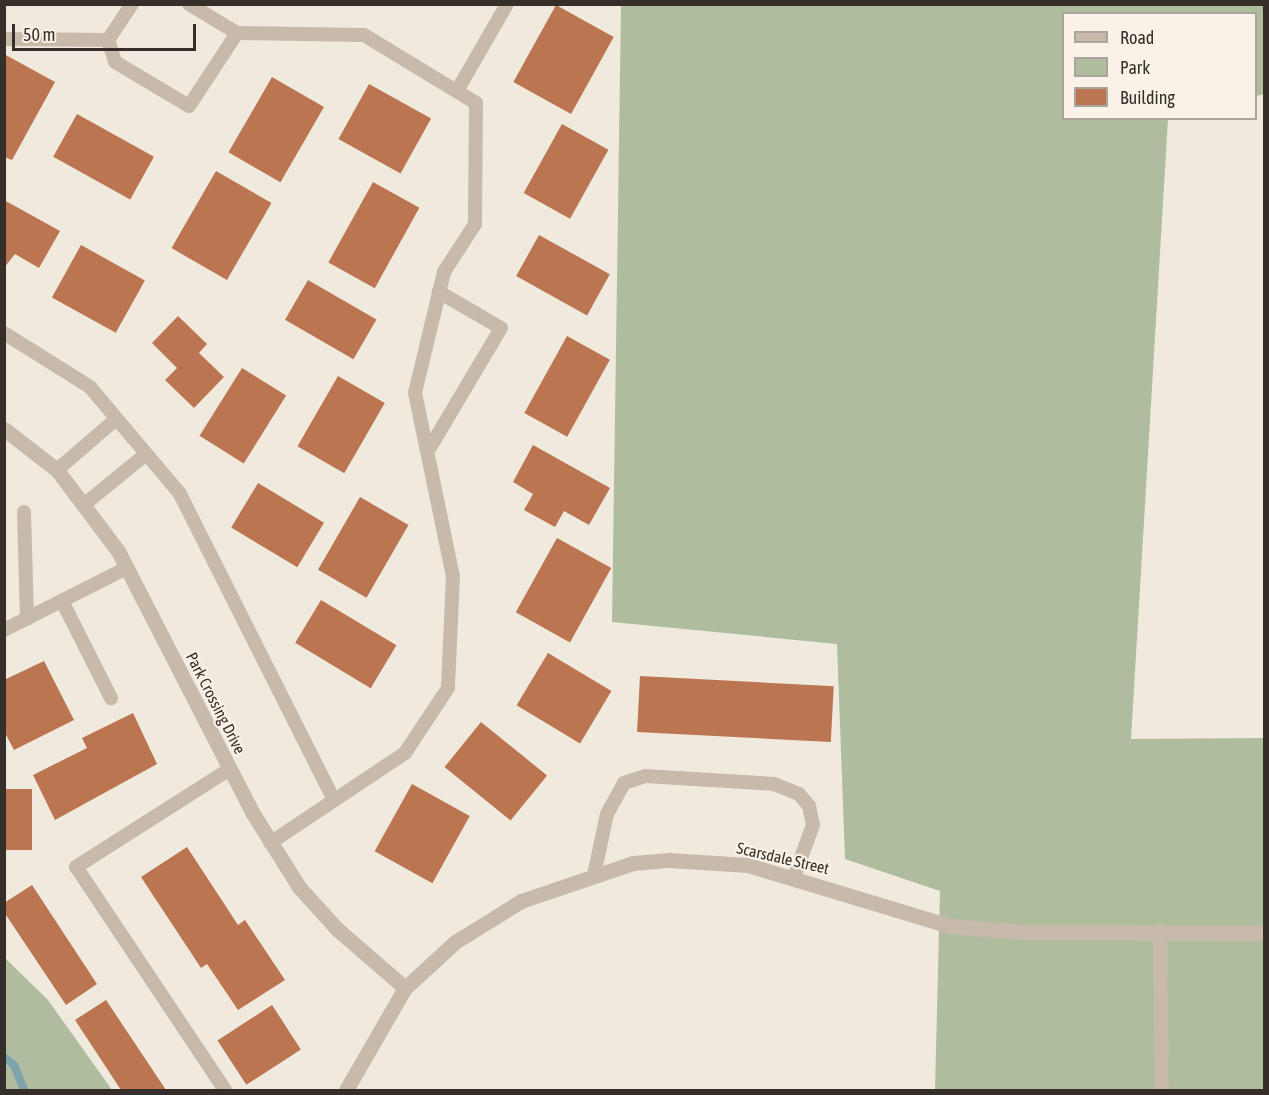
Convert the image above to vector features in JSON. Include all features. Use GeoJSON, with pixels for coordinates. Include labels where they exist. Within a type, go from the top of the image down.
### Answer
{"type":"FeatureCollection","features":[{"type":"Feature","properties":{"kind":"street","name":"Park Crossing Drive"},"geometry":{"type":"LineString","coordinates":[[4,429],[57,470],[86,503],[127,568],[270,843],[300,887],[337,929],[405,988]]}},
{"type":"Feature","properties":{"kind":"street","name":"Scarsdale Street"},"geometry":{"type":"LineString","coordinates":[[346,1090],[405,988],[447,948],[487,920],[556,886],[633,863],[669,860],[748,865],[794,877],[881,909],[950,926],[1024,932],[1264,933]]}},
{"type":"Feature","properties":{"kind":"lane"},"geometry":{"type":"LineString","coordinates":[[108,40],[132,4]]}},
{"type":"Feature","properties":{"kind":"lane"},"geometry":{"type":"LineString","coordinates":[[189,4],[237,33],[364,35],[476,103],[475,224],[444,272],[415,393],[453,576],[448,688],[405,753],[270,843]]}},
{"type":"Feature","properties":{"kind":"lane"},"geometry":{"type":"LineString","coordinates":[[457,91],[507,4]]}},
{"type":"Feature","properties":{"kind":"lane"},"geometry":{"type":"LineString","coordinates":[[108,40],[115,62],[189,106],[237,33]]}},
{"type":"Feature","properties":{"kind":"lane"},"geometry":{"type":"LineString","coordinates":[[4,39],[108,40]]}},
{"type":"Feature","properties":{"kind":"lane"},"geometry":{"type":"LineString","coordinates":[[428,451],[501,328],[439,292]]}},
{"type":"Feature","properties":{"kind":"lane"},"geometry":{"type":"LineString","coordinates":[[4,333],[90,387],[180,494],[334,800]]}},
{"type":"Feature","properties":{"kind":"lane"},"geometry":{"type":"LineString","coordinates":[[57,470],[116,419]]}},
{"type":"Feature","properties":{"kind":"lane"},"geometry":{"type":"LineString","coordinates":[[86,503],[146,453]]}},
{"type":"Feature","properties":{"kind":"lane"},"geometry":{"type":"LineString","coordinates":[[24,512],[27,619]]}},
{"type":"Feature","properties":{"kind":"lane"},"geometry":{"type":"LineString","coordinates":[[4,630],[127,568]]}},
{"type":"Feature","properties":{"kind":"lane"},"geometry":{"type":"LineString","coordinates":[[62,601],[111,698]]}},
{"type":"Feature","properties":{"kind":"lane"},"geometry":{"type":"LineString","coordinates":[[225,1090],[76,867],[230,769]]}},
{"type":"Feature","properties":{"kind":"lane"},"geometry":{"type":"LineString","coordinates":[[594,875],[608,814],[624,783],[645,776],[774,784],[799,794],[809,806],[813,825],[794,877]]}},
{"type":"Feature","properties":{"kind":"lane"},"geometry":{"type":"LineString","coordinates":[[1160,931],[1162,1090]]}},
{"type":"Feature","properties":{"kind":"green space"},"geometry":{"type":"Polygon","coordinates":[[[621,5],[1264,5],[1264,94],[1257,96],[1257,12],[1062,12],[1062,120],[1168,120],[1131,739],[1264,738],[1264,1090],[935,1090],[940,891],[845,859],[837,644],[612,622],[621,5]]]}},
{"type":"Feature","properties":{"kind":"green space"},"geometry":{"type":"Polygon","coordinates":[[[4,957],[48,1000],[112,1090],[5,1090],[4,957]]]}},
{"type":"Feature","properties":{"kind":"building"},"geometry":{"type":"Polygon","coordinates":[[[556,5],[614,37],[571,114],[513,82],[556,5]]]}},
{"type":"Feature","properties":{"kind":"building"},"geometry":{"type":"Polygon","coordinates":[[[4,54],[55,82],[12,160],[4,157],[4,54]]]}},
{"type":"Feature","properties":{"kind":"building"},"geometry":{"type":"Polygon","coordinates":[[[272,77],[324,107],[280,182],[228,152],[272,77]]]}},
{"type":"Feature","properties":{"kind":"building"},"geometry":{"type":"Polygon","coordinates":[[[369,84],[431,118],[401,174],[338,139],[369,84]]]}},
{"type":"Feature","properties":{"kind":"building"},"geometry":{"type":"Polygon","coordinates":[[[77,114],[154,157],[130,200],[53,157],[77,114]]]}},
{"type":"Feature","properties":{"kind":"building"},"geometry":{"type":"Polygon","coordinates":[[[562,124],[608,150],[570,219],[524,193],[562,124]]]}},
{"type":"Feature","properties":{"kind":"building"},"geometry":{"type":"Polygon","coordinates":[[[216,171],[271,203],[227,280],[172,248],[216,171]]]}},
{"type":"Feature","properties":{"kind":"building"},"geometry":{"type":"Polygon","coordinates":[[[373,182],[419,208],[375,288],[328,262],[373,182]]]}},
{"type":"Feature","properties":{"kind":"building"},"geometry":{"type":"Polygon","coordinates":[[[4,200],[60,231],[39,268],[15,254],[4,268],[4,200]]]}},
{"type":"Feature","properties":{"kind":"building"},"geometry":{"type":"Polygon","coordinates":[[[539,235],[610,274],[587,315],[516,276],[539,235]]]}},
{"type":"Feature","properties":{"kind":"building"},"geometry":{"type":"Polygon","coordinates":[[[81,245],[145,280],[116,333],[52,297],[81,245]]]}},
{"type":"Feature","properties":{"kind":"building"},"geometry":{"type":"Polygon","coordinates":[[[308,280],[376,320],[353,359],[285,320],[308,280]]]}},
{"type":"Feature","properties":{"kind":"building"},"geometry":{"type":"Polygon","coordinates":[[[178,316],[207,344],[199,353],[224,377],[194,408],[165,380],[177,368],[152,343],[178,316]]]}},
{"type":"Feature","properties":{"kind":"building"},"geometry":{"type":"Polygon","coordinates":[[[567,336],[610,360],[567,437],[524,413],[567,336]]]}},
{"type":"Feature","properties":{"kind":"building"},"geometry":{"type":"Polygon","coordinates":[[[242,368],[286,396],[244,463],[200,436],[242,368]]]}},
{"type":"Feature","properties":{"kind":"building"},"geometry":{"type":"Polygon","coordinates":[[[338,376],[385,403],[344,473],[298,446],[338,376]]]}},
{"type":"Feature","properties":{"kind":"building"},"geometry":{"type":"Polygon","coordinates":[[[533,445],[610,488],[589,525],[564,511],[555,527],[524,510],[533,494],[513,482],[533,445]]]}},
{"type":"Feature","properties":{"kind":"building"},"geometry":{"type":"Polygon","coordinates":[[[258,483],[324,523],[297,567],[231,528],[258,483]]]}},
{"type":"Feature","properties":{"kind":"building"},"geometry":{"type":"Polygon","coordinates":[[[360,497],[408,525],[366,598],[318,570],[360,497]]]}},
{"type":"Feature","properties":{"kind":"building"},"geometry":{"type":"Polygon","coordinates":[[[557,538],[611,568],[570,642],[516,612],[557,538]]]}},
{"type":"Feature","properties":{"kind":"building"},"geometry":{"type":"Polygon","coordinates":[[[321,600],[396,645],[371,688],[295,643],[321,600]]]}},
{"type":"Feature","properties":{"kind":"building"},"geometry":{"type":"Polygon","coordinates":[[[548,653],[611,691],[580,743],[517,705],[548,653]]]}},
{"type":"Feature","properties":{"kind":"building"},"geometry":{"type":"Polygon","coordinates":[[[44,661],[74,720],[14,750],[4,731],[4,680],[44,661]]]}},
{"type":"Feature","properties":{"kind":"building"},"geometry":{"type":"Polygon","coordinates":[[[640,676],[834,686],[831,742],[637,732],[640,676]]]}},
{"type":"Feature","properties":{"kind":"building"},"geometry":{"type":"Polygon","coordinates":[[[133,713],[157,764],[55,820],[33,775],[87,748],[82,738],[133,713]]]}},
{"type":"Feature","properties":{"kind":"building"},"geometry":{"type":"Polygon","coordinates":[[[481,722],[547,775],[511,821],[444,767],[481,722]]]}},
{"type":"Feature","properties":{"kind":"building"},"geometry":{"type":"Polygon","coordinates":[[[412,784],[470,816],[432,883],[375,851],[412,784]]]}},
{"type":"Feature","properties":{"kind":"building"},"geometry":{"type":"Polygon","coordinates":[[[4,789],[32,789],[32,850],[4,850],[4,789]]]}},
{"type":"Feature","properties":{"kind":"building"},"geometry":{"type":"Polygon","coordinates":[[[187,847],[238,925],[245,920],[285,980],[238,1010],[207,964],[201,968],[141,877],[187,847]]]}},
{"type":"Feature","properties":{"kind":"building"},"geometry":{"type":"Polygon","coordinates":[[[32,885],[97,984],[66,1005],[4,912],[4,903],[32,885]]]}},
{"type":"Feature","properties":{"kind":"building"},"geometry":{"type":"Polygon","coordinates":[[[106,1000],[166,1090],[121,1090],[75,1020],[106,1000]]]}},
{"type":"Feature","properties":{"kind":"building"},"geometry":{"type":"Polygon","coordinates":[[[272,1005],[301,1049],[246,1085],[217,1040],[272,1005]]]}},
{"type":"Feature","properties":{"kind":"waterway"},"geometry":{"type":"LineString","coordinates":[[4,1057],[14,1065],[24,1090]]}}]}
